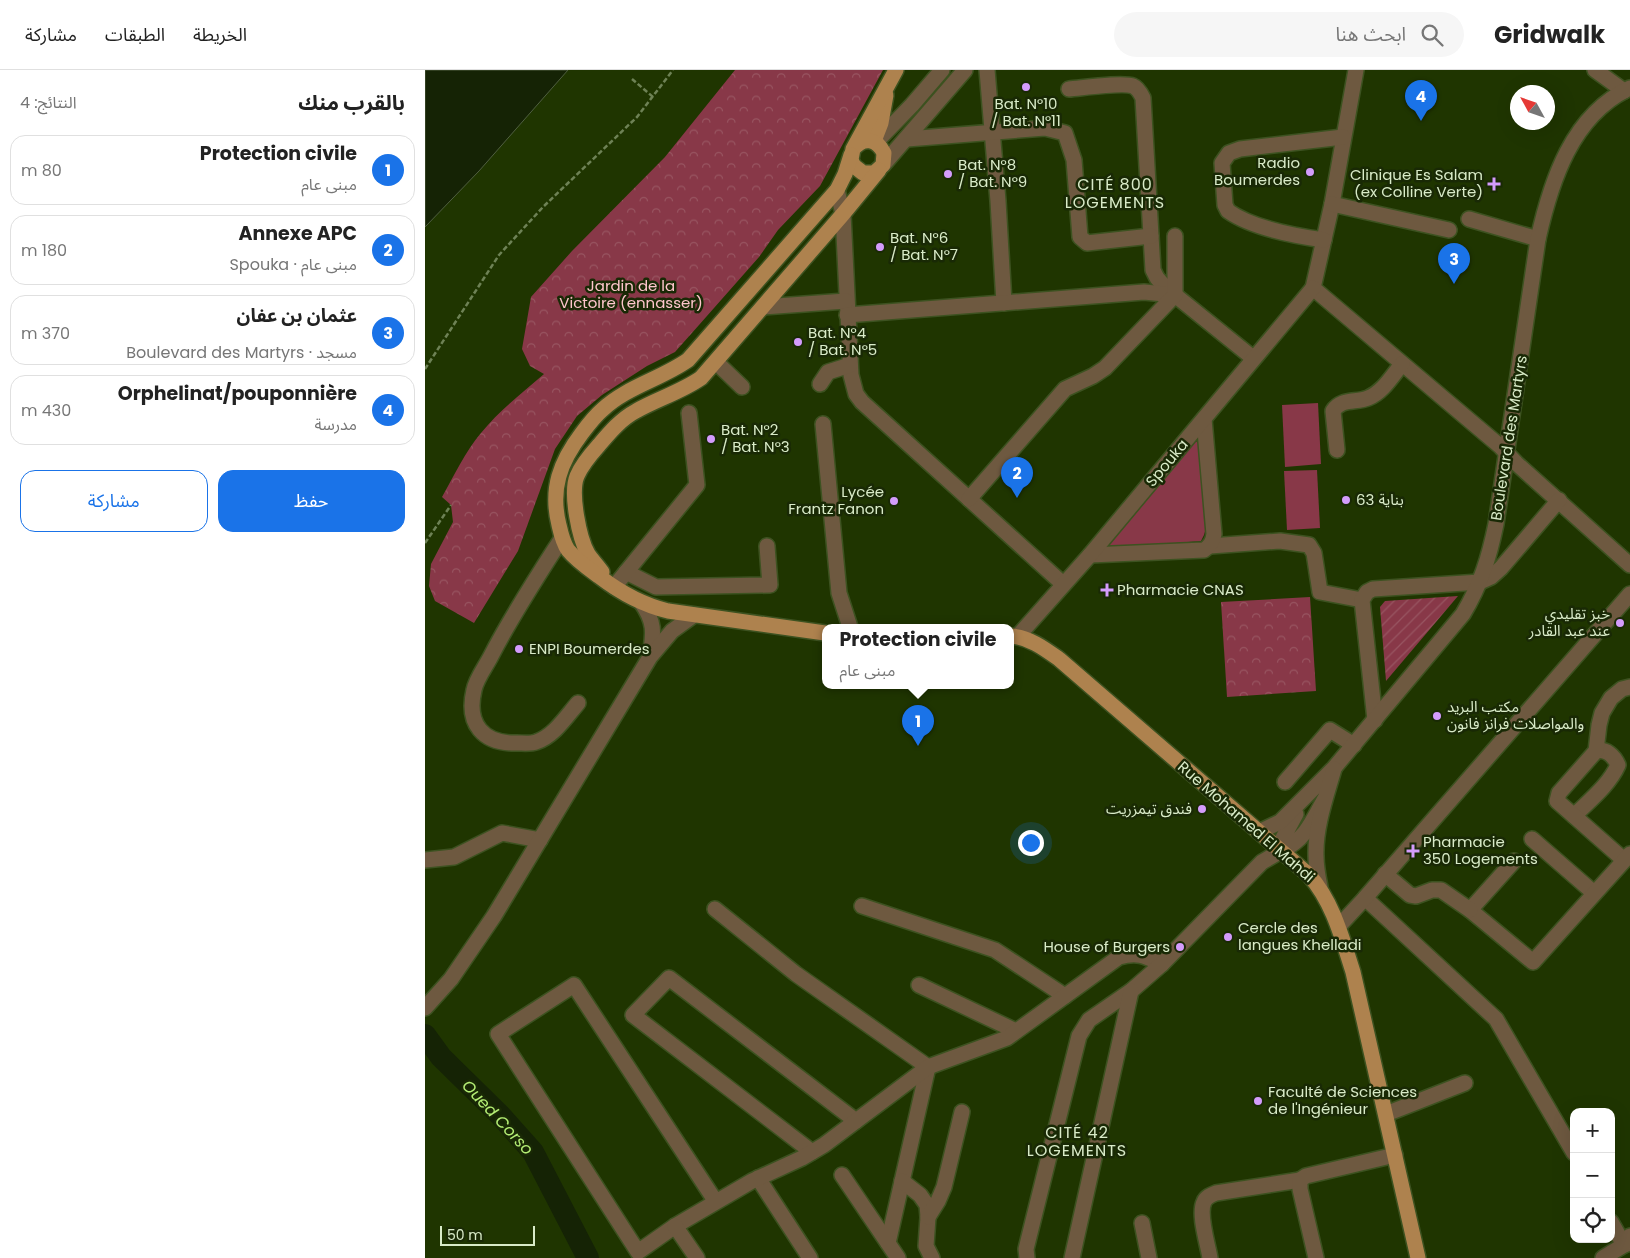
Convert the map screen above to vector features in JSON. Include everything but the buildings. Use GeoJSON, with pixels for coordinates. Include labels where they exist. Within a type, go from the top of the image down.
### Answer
{"type":"FeatureCollection","features":[{"type":"Feature","properties":{"kind":"main road"},"geometry":{"type":"LineString","coordinates":[[822,633],[661,610],[641,602],[614,587],[578,560],[567,549],[557,518],[555,494],[559,472],[569,450],[602,410],[623,394],[673,370],[688,360],[837,190],[845,174],[852,152],[896,70]]}},
{"type":"Feature","properties":{"kind":"main road"},"geometry":{"type":"LineString","coordinates":[[875,142],[885,108],[886,87]]}},
{"type":"Feature","properties":{"kind":"main road"},"geometry":{"type":"LineString","coordinates":[[614,587],[589,554],[583,542],[574,498],[574,486],[577,475],[613,428],[624,419],[701,378],[843,214],[881,168],[884,152],[875,142],[862,141],[852,152],[853,166],[863,173],[874,173],[881,168]]}},
{"type":"Feature","properties":{"kind":"main road","name":"Rue Mohamed El Mahdi"},"geometry":{"type":"LineString","coordinates":[[1014,636],[1039,645],[1059,659],[1309,874],[1319,887],[1339,926],[1353,972],[1418,1258]]}},
{"type":"Feature","properties":{"kind":"street"},"geometry":{"type":"LineString","coordinates":[[875,142],[912,105],[942,70]]}},
{"type":"Feature","properties":{"kind":"street"},"geometry":{"type":"LineString","coordinates":[[881,168],[965,70]]}},
{"type":"Feature","properties":{"kind":"street"},"geometry":{"type":"LineString","coordinates":[[987,70],[1004,303]]}},
{"type":"Feature","properties":{"kind":"street"},"geometry":{"type":"LineString","coordinates":[[1356,70],[1332,204],[1313,288],[1490,437],[1630,565]]}},
{"type":"Feature","properties":{"kind":"street"},"geometry":{"type":"LineString","coordinates":[[1595,70],[1627,90]]}},
{"type":"Feature","properties":{"kind":"street"},"geometry":{"type":"LineString","coordinates":[[1069,89],[1133,86],[1143,98],[1153,270],[1157,278],[1175,295],[1253,358]]}},
{"type":"Feature","properties":{"kind":"street","name":"Boulevard des Martyrs"},"geometry":{"type":"LineString","coordinates":[[1335,768],[1463,614],[1480,582],[1488,562],[1496,524],[1538,239],[1556,177],[1573,142],[1602,104],[1627,90]]}},
{"type":"Feature","properties":{"kind":"street"},"geometry":{"type":"LineString","coordinates":[[907,138],[1045,128],[1065,133],[1074,160],[1080,237],[1087,242],[1151,236]]}},
{"type":"Feature","properties":{"kind":"street"},"geometry":{"type":"LineString","coordinates":[[1324,240],[1263,227],[1228,211],[1225,205],[1222,163],[1229,153],[1240,149],[1343,137]]}},
{"type":"Feature","properties":{"kind":"street"},"geometry":{"type":"LineString","coordinates":[[837,190],[843,214],[850,365],[856,394],[862,402],[1063,584]]}},
{"type":"Feature","properties":{"kind":"street"},"geometry":{"type":"LineString","coordinates":[[1332,204],[1449,230]]}},
{"type":"Feature","properties":{"kind":"street"},"geometry":{"type":"LineString","coordinates":[[1469,218],[1538,239]]}},
{"type":"Feature","properties":{"kind":"street"},"geometry":{"type":"LineString","coordinates":[[969,499],[1065,389],[1093,376],[1105,368],[1175,295],[1175,236]]}},
{"type":"Feature","properties":{"kind":"street","name":"Spouka"},"geometry":{"type":"LineString","coordinates":[[1014,636],[1090,555],[1313,288]]}},
{"type":"Feature","properties":{"kind":"street"},"geometry":{"type":"LineString","coordinates":[[763,307],[847,308],[1004,303],[1144,292],[1175,295]]}},
{"type":"Feature","properties":{"kind":"street"},"geometry":{"type":"LineString","coordinates":[[716,362],[742,387]]}},
{"type":"Feature","properties":{"kind":"street"},"geometry":{"type":"LineString","coordinates":[[1337,450],[1333,411],[1336,406],[1341,403],[1368,398],[1381,389],[1402,364]]}},
{"type":"Feature","properties":{"kind":"street"},"geometry":{"type":"LineString","coordinates":[[820,384],[828,372],[850,365]]}},
{"type":"Feature","properties":{"kind":"street"},"geometry":{"type":"LineString","coordinates":[[614,587],[697,485],[689,413]]}},
{"type":"Feature","properties":{"kind":"street"},"geometry":{"type":"LineString","coordinates":[[1090,555],[1204,550],[1210,546],[1214,534],[1204,419]]}},
{"type":"Feature","properties":{"kind":"street"},"geometry":{"type":"LineString","coordinates":[[823,424],[839,592],[849,624]]}},
{"type":"Feature","properties":{"kind":"street"},"geometry":{"type":"LineString","coordinates":[[1375,720],[1362,600],[1367,592],[1373,589],[1480,582],[1491,577],[1501,568],[1559,500]]}},
{"type":"Feature","properties":{"kind":"street"},"geometry":{"type":"LineString","coordinates":[[562,538],[513,613],[474,689],[471,713],[477,727],[484,736],[505,744],[529,743],[536,742],[556,729],[578,703]]}},
{"type":"Feature","properties":{"kind":"street"},"geometry":{"type":"LineString","coordinates":[[1210,546],[1281,541],[1309,545],[1314,553],[1320,592],[1362,600]]}},
{"type":"Feature","properties":{"kind":"street"},"geometry":{"type":"LineString","coordinates":[[626,572],[657,587],[770,585],[767,546]]}},
{"type":"Feature","properties":{"kind":"street"},"geometry":{"type":"LineString","coordinates":[[1339,926],[1630,594]]}},
{"type":"Feature","properties":{"kind":"street"},"geometry":{"type":"LineString","coordinates":[[641,602],[653,622],[650,657]]}},
{"type":"Feature","properties":{"kind":"street"},"geometry":{"type":"LineString","coordinates":[[430,1003],[451,979],[494,916],[650,657],[672,631],[694,615]]}},
{"type":"Feature","properties":{"kind":"street"},"geometry":{"type":"LineString","coordinates":[[1385,874],[1409,895],[1415,896],[1433,890],[1441,890],[1470,910],[1533,962],[1627,857],[1574,816],[1557,801],[1557,797],[1596,751],[1602,713],[1611,698],[1623,689],[1630,687]]}},
{"type":"Feature","properties":{"kind":"street"},"geometry":{"type":"LineString","coordinates":[[1285,782],[1330,730],[1353,745]]}},
{"type":"Feature","properties":{"kind":"street"},"geometry":{"type":"LineString","coordinates":[[1574,816],[1601,789],[1618,765],[1606,751],[1596,751]]}},
{"type":"Feature","properties":{"kind":"street"},"geometry":{"type":"LineString","coordinates":[[1259,832],[1280,822],[1335,768]]}},
{"type":"Feature","properties":{"kind":"street"},"geometry":{"type":"LineString","coordinates":[[1319,887],[1315,854],[1325,800],[1335,768]]}},
{"type":"Feature","properties":{"kind":"street"},"geometry":{"type":"LineString","coordinates":[[1281,851],[1282,840],[1287,828],[1308,794]]}},
{"type":"Feature","properties":{"kind":"street"},"geometry":{"type":"LineString","coordinates":[[1027,1258],[1026,1249],[1079,1036],[1089,1020],[1131,991],[1162,964],[1263,862],[1294,845],[1307,832],[1325,800]]}},
{"type":"Feature","properties":{"kind":"street"},"geometry":{"type":"LineString","coordinates":[[425,860],[454,857],[502,833],[540,840]]}},
{"type":"Feature","properties":{"kind":"street"},"geometry":{"type":"LineString","coordinates":[[1532,839],[1594,893]]}},
{"type":"Feature","properties":{"kind":"street"},"geometry":{"type":"LineString","coordinates":[[1470,910],[1514,861]]}},
{"type":"Feature","properties":{"kind":"street"},"geometry":{"type":"LineString","coordinates":[[1365,898],[1496,1019],[1570,1146]]}},
{"type":"Feature","properties":{"kind":"street"},"geometry":{"type":"LineString","coordinates":[[862,906],[995,950],[1065,996]]}},
{"type":"Feature","properties":{"kind":"street"},"geometry":{"type":"LineString","coordinates":[[715,909],[796,974],[928,1067]]}},
{"type":"Feature","properties":{"kind":"street"},"geometry":{"type":"LineString","coordinates":[[717,1202],[574,985],[498,1034],[638,1252],[675,1226],[717,1202],[758,1178],[812,1152],[928,1067],[1007,1038],[1119,956],[1132,954],[1143,956],[1162,964]]}},
{"type":"Feature","properties":{"kind":"street"},"geometry":{"type":"LineString","coordinates":[[812,1152],[633,1015],[669,978],[855,1121]]}},
{"type":"Feature","properties":{"kind":"street"},"geometry":{"type":"LineString","coordinates":[[919,986],[1016,1031]]}},
{"type":"Feature","properties":{"kind":"street"},"geometry":{"type":"LineString","coordinates":[[1072,1258],[1131,991]]}},
{"type":"Feature","properties":{"kind":"street"},"geometry":{"type":"LineString","coordinates":[[888,1243],[928,1067]]}},
{"type":"Feature","properties":{"kind":"street"},"geometry":{"type":"LineString","coordinates":[[1386,1114],[1465,1083]]}},
{"type":"Feature","properties":{"kind":"street"},"geometry":{"type":"LineString","coordinates":[[928,1217],[938,1201],[943,1188],[962,1112]]}},
{"type":"Feature","properties":{"kind":"street"},"geometry":{"type":"LineString","coordinates":[[1210,1258],[1202,1212],[1203,1203],[1208,1196],[1216,1193],[1300,1180],[1306,1176],[1395,1155]]}},
{"type":"Feature","properties":{"kind":"street"},"geometry":{"type":"LineString","coordinates":[[843,1175],[898,1258]]}},
{"type":"Feature","properties":{"kind":"street"},"geometry":{"type":"LineString","coordinates":[[758,1178],[810,1258]]}},
{"type":"Feature","properties":{"kind":"street"},"geometry":{"type":"LineString","coordinates":[[1300,1180],[1316,1258]]}},
{"type":"Feature","properties":{"kind":"street"},"geometry":{"type":"LineString","coordinates":[[902,1181],[920,1195],[927,1205],[928,1217],[925,1246],[932,1258]]}},
{"type":"Feature","properties":{"kind":"street"},"geometry":{"type":"LineString","coordinates":[[1142,1223],[1149,1258]]}},
{"type":"Feature","properties":{"kind":"street"},"geometry":{"type":"LineString","coordinates":[[675,1226],[697,1258]]}},
{"type":"Feature","properties":{"kind":"street"},"geometry":{"type":"LineString","coordinates":[[1603,1258],[1628,1241],[1615,1226]]}},
{"type":"Feature","properties":{"kind":"path"},"geometry":{"type":"LineString","coordinates":[[425,369],[499,255],[543,206],[637,117],[673,70]]}},
{"type":"Feature","properties":{"kind":"path"},"geometry":{"type":"LineString","coordinates":[[632,79],[653,97]]}},
{"type":"Feature","properties":{"kind":"path"},"geometry":{"type":"LineString","coordinates":[[425,543],[451,504]]}},
{"type":"Feature","properties":{"kind":"green space","name":"Jardin de la Victoire (ennasser)"},"geometry":{"type":"Polygon","coordinates":[[[735,70],[883,70],[820,186],[778,230],[759,257],[699,325],[675,352],[647,366],[602,395],[577,416],[555,449],[518,551],[474,623],[435,601],[429,586],[431,564],[453,522],[451,505],[442,497],[475,440],[503,410],[544,374],[530,366],[522,349],[531,297],[572,251],[665,157],[735,70]]]}},
{"type":"Feature","properties":{"kind":"green space"},"geometry":{"type":"Polygon","coordinates":[[[1318,403],[1321,464],[1285,467],[1282,405],[1318,403]]]}},
{"type":"Feature","properties":{"kind":"green space"},"geometry":{"type":"Polygon","coordinates":[[[1191,441],[1196,441],[1199,444],[1206,528],[1201,541],[1112,548],[1108,546],[1106,542],[1191,441]]]}},
{"type":"Feature","properties":{"kind":"green space"},"geometry":{"type":"Polygon","coordinates":[[[1317,470],[1320,528],[1287,530],[1284,471],[1317,470]]]}},
{"type":"Feature","properties":{"kind":"green space"},"geometry":{"type":"Polygon","coordinates":[[[1458,596],[1386,681],[1380,607],[1385,601],[1458,596]]]}},
{"type":"Feature","properties":{"kind":"green space"},"geometry":{"type":"Polygon","coordinates":[[[1310,597],[1316,691],[1227,697],[1221,602],[1310,597]]]}},
{"type":"Feature","properties":{"kind":"shaded area"},"geometry":{"type":"Polygon","coordinates":[[[425,70],[568,70],[479,171],[425,227],[425,70]]]}},
{"type":"Feature","properties":{"kind":"waterway","name":"Oued Corso"},"geometry":{"type":"LineString","coordinates":[[425,1035],[441,1057],[500,1115],[533,1152],[588,1258]]}},
{"type":"Feature","properties":{"kind":"place","name":"Bat. N°10 / Bat. N°11"},"geometry":{"type":"Point","coordinates":[1026,87]}},
{"type":"Feature","properties":{"kind":"place","name":"Orphelinat/pouponnière"},"geometry":{"type":"Point","coordinates":[1421,121]}},
{"type":"Feature","properties":{"kind":"place","name":"Radio Boumerdes"},"geometry":{"type":"Point","coordinates":[1310,172]}},
{"type":"Feature","properties":{"kind":"place","name":"Bat. N°8 / Bat. N°9"},"geometry":{"type":"Point","coordinates":[948,174]}},
{"type":"Feature","properties":{"kind":"place","name":"Clinique Es Salam (ex Colline Verte)"},"geometry":{"type":"Point","coordinates":[1494,184]}},
{"type":"Feature","properties":{"kind":"place","name":"Bat. N°6 / Bat. N°7"},"geometry":{"type":"Point","coordinates":[880,247]}},
{"type":"Feature","properties":{"kind":"place","name":"عثمان بن عفان"},"geometry":{"type":"Point","coordinates":[1454,284]}},
{"type":"Feature","properties":{"kind":"place","name":"Bat. N°4 / Bat. N°5"},"geometry":{"type":"Point","coordinates":[798,342]}},
{"type":"Feature","properties":{"kind":"place","name":"Bat. N°2 / Bat. N°3"},"geometry":{"type":"Point","coordinates":[711,439]}},
{"type":"Feature","properties":{"kind":"place","name":"Annexe APC"},"geometry":{"type":"Point","coordinates":[1017,498]}},
{"type":"Feature","properties":{"kind":"place","name":"بناية 63"},"geometry":{"type":"Point","coordinates":[1346,500]}},
{"type":"Feature","properties":{"kind":"place","name":"Lycée Frantz Fanon"},"geometry":{"type":"Point","coordinates":[894,501]}},
{"type":"Feature","properties":{"kind":"place","name":"Pharmacie CNAS"},"geometry":{"type":"Point","coordinates":[1107,590]}},
{"type":"Feature","properties":{"kind":"place","name":"خبز تقليدي عند عبد القادر"},"geometry":{"type":"Point","coordinates":[1620,623]}},
{"type":"Feature","properties":{"kind":"place","name":"ENPI Boumerdes"},"geometry":{"type":"Point","coordinates":[519,649]}},
{"type":"Feature","properties":{"kind":"place","name":"مكتب البريد والمواصلات فرانز فانون"},"geometry":{"type":"Point","coordinates":[1437,716]}},
{"type":"Feature","properties":{"kind":"place","name":"Protection civile"},"geometry":{"type":"Point","coordinates":[918,746]}},
{"type":"Feature","properties":{"kind":"place","name":"فندق تيمزريت"},"geometry":{"type":"Point","coordinates":[1202,809]}},
{"type":"Feature","properties":{"kind":"place","name":"Pharmacie 350 Logements"},"geometry":{"type":"Point","coordinates":[1413,851]}},
{"type":"Feature","properties":{"kind":"place","name":"Cercle des langues Khelladi"},"geometry":{"type":"Point","coordinates":[1228,937]}},
{"type":"Feature","properties":{"kind":"place","name":"House of Burgers"},"geometry":{"type":"Point","coordinates":[1180,947]}},
{"type":"Feature","properties":{"kind":"place","name":"Faculté de Sciences de l'Ingénieur"},"geometry":{"type":"Point","coordinates":[1258,1101]}},
{"type":"Feature","properties":{"kind":"district","name":"CITÉ 800 LOGEMENTS"},"geometry":{"type":"Point","coordinates":[1115,193]}},
{"type":"Feature","properties":{"kind":"district","name":"CITÉ 42 LOGEMENTS"},"geometry":{"type":"Point","coordinates":[1077,1141]}}]}
